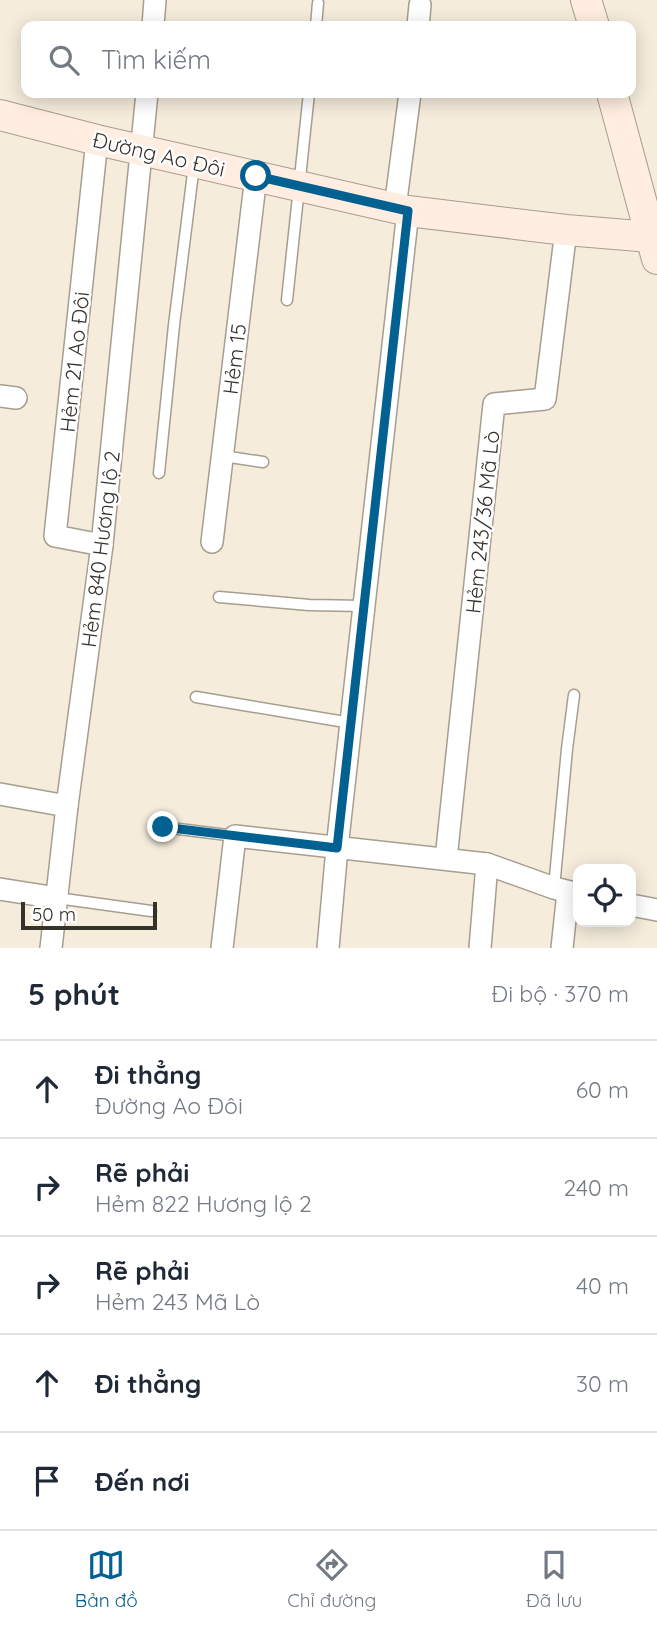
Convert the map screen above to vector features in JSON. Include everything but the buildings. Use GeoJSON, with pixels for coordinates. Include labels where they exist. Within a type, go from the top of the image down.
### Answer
{"type":"FeatureCollection","features":[{"type":"Feature","properties":{"kind":"street"},"geometry":{"type":"LineString","coordinates":[[153,21],[155,0]]}},
{"type":"Feature","properties":{"kind":"street"},"geometry":{"type":"LineString","coordinates":[[586,0],[592,21]]}},
{"type":"Feature","properties":{"kind":"street","name":"Hẻm 840 Hương lộ 2"},"geometry":{"type":"LineString","coordinates":[[51,948],[102,545],[147,98]]}},
{"type":"Feature","properties":{"kind":"street"},"geometry":{"type":"LineString","coordinates":[[328,948],[364,606],[402,210],[410,98]]}},
{"type":"Feature","properties":{"kind":"street"},"geometry":{"type":"LineString","coordinates":[[613,98],[656,248]]}},
{"type":"Feature","properties":{"kind":"street","name":"Đường Ao Đôi"},"geometry":{"type":"LineString","coordinates":[[0,114],[97,140],[402,210],[566,230],[656,248]]}},
{"type":"Feature","properties":{"kind":"street","name":"Hẻm 21 Ao Đôi"},"geometry":{"type":"LineString","coordinates":[[97,140],[55,536],[102,545]]}},
{"type":"Feature","properties":{"kind":"street","name":"Hẻm 15"},"geometry":{"type":"LineString","coordinates":[[212,542],[256,176]]}},
{"type":"Feature","properties":{"kind":"street","name":"Hẻm 243/36 Mã Lò"},"geometry":{"type":"LineString","coordinates":[[446,859],[495,404],[545,399],[566,230]]}},
{"type":"Feature","properties":{"kind":"street"},"geometry":{"type":"LineString","coordinates":[[0,794],[68,806]]}},
{"type":"Feature","properties":{"kind":"street"},"geometry":{"type":"LineString","coordinates":[[222,948],[235,836],[487,864],[567,891],[562,948]]}},
{"type":"Feature","properties":{"kind":"street"},"geometry":{"type":"LineString","coordinates":[[480,948],[487,864]]}},
{"type":"Feature","properties":{"kind":"street"},"geometry":{"type":"LineString","coordinates":[[0,889],[57,898]]}},
{"type":"Feature","properties":{"kind":"street"},"geometry":{"type":"LineString","coordinates":[[636,906],[657,910]]}},
{"type":"Feature","properties":{"kind":"lane"},"geometry":{"type":"LineString","coordinates":[[316,21],[318,4]]}},
{"type":"Feature","properties":{"kind":"lane"},"geometry":{"type":"LineString","coordinates":[[287,300],[309,98]]}},
{"type":"Feature","properties":{"kind":"lane"},"geometry":{"type":"LineString","coordinates":[[159,473],[174,325],[195,162]]}},
{"type":"Feature","properties":{"kind":"lane"},"geometry":{"type":"LineString","coordinates":[[223,456],[263,462]]}},
{"type":"Feature","properties":{"kind":"lane"},"geometry":{"type":"LineString","coordinates":[[219,597],[309,605],[364,606]]}},
{"type":"Feature","properties":{"kind":"lane"},"geometry":{"type":"LineString","coordinates":[[567,891],[567,749],[574,695]]}},
{"type":"Feature","properties":{"kind":"lane"},"geometry":{"type":"LineString","coordinates":[[196,697],[351,723]]}},
{"type":"Feature","properties":{"kind":"lane"},"geometry":{"type":"LineString","coordinates":[[163,827],[235,836]]}},
{"type":"Feature","properties":{"kind":"lane"},"geometry":{"type":"LineString","coordinates":[[57,898],[151,911]]}},
{"type":"Feature","properties":{"kind":"route"},"geometry":{"type":"LineString","coordinates":[[163,827],[337,848],[408,211],[256,176]]}}]}
